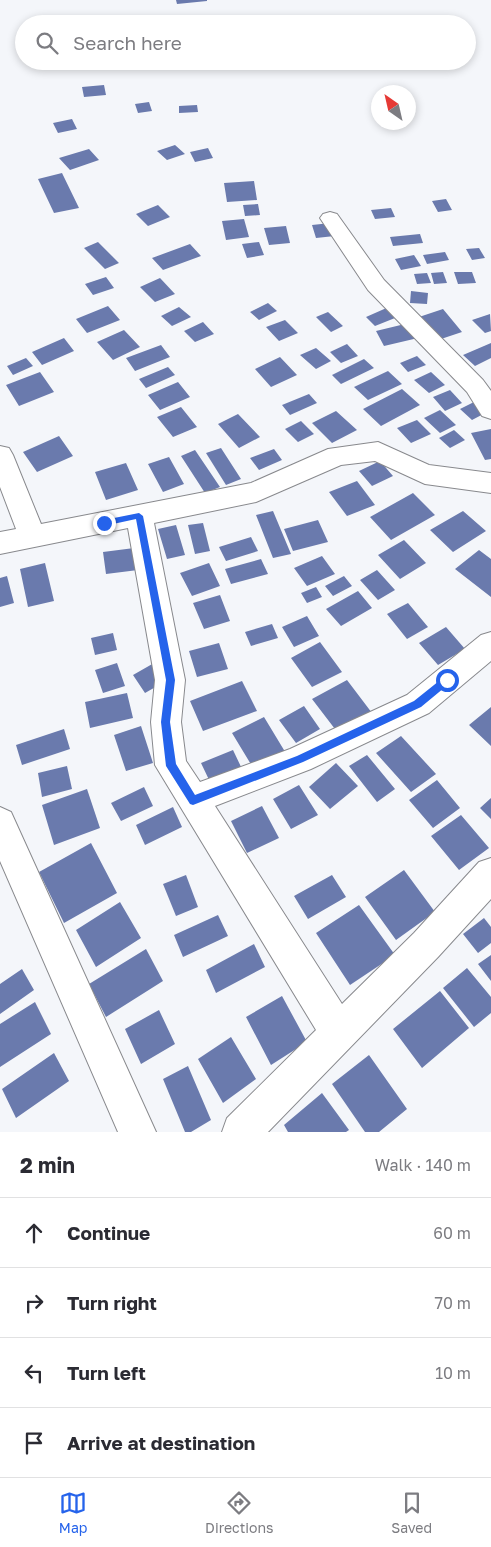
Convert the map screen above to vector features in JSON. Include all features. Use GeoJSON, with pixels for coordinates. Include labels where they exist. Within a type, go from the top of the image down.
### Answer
{"type":"FeatureCollection","features":[{"type":"Feature","properties":{"kind":"street"},"geometry":{"type":"LineString","coordinates":[[330,218],[376,285],[475,386],[491,410]]}},
{"type":"Feature","properties":{"kind":"street"},"geometry":{"type":"LineString","coordinates":[[0,543],[256,492],[337,456],[378,451],[425,474],[491,483]]}},
{"type":"Feature","properties":{"kind":"street"},"geometry":{"type":"LineString","coordinates":[[0,455],[33,537]]}},
{"type":"Feature","properties":{"kind":"street"},"geometry":{"type":"LineString","coordinates":[[139,516],[170,680],[166,722],[171,766],[338,1033]]}},
{"type":"Feature","properties":{"kind":"street"},"geometry":{"type":"LineString","coordinates":[[193,800],[300,759],[418,704],[491,644]]}},
{"type":"Feature","properties":{"kind":"street"},"geometry":{"type":"LineString","coordinates":[[0,823],[137,1132]]}},
{"type":"Feature","properties":{"kind":"street"},"geometry":{"type":"LineString","coordinates":[[241,1132],[426,945],[491,874]]}},
{"type":"Feature","properties":{"kind":"building"},"geometry":{"type":"Polygon","coordinates":[[[176,0],[207,0],[207,1],[177,4],[176,0]]]}},
{"type":"Feature","properties":{"kind":"building"},"geometry":{"type":"Polygon","coordinates":[[[104,85],[106,95],[84,97],[82,87],[104,85]]]}},
{"type":"Feature","properties":{"kind":"building"},"geometry":{"type":"Polygon","coordinates":[[[149,102],[152,111],[138,113],[135,104],[149,102]]]}},
{"type":"Feature","properties":{"kind":"building"},"geometry":{"type":"Polygon","coordinates":[[[197,105],[198,112],[179,113],[179,106],[197,105]]]}},
{"type":"Feature","properties":{"kind":"building"},"geometry":{"type":"Polygon","coordinates":[[[72,119],[77,129],[58,133],[53,123],[72,119]]]}},
{"type":"Feature","properties":{"kind":"building"},"geometry":{"type":"Polygon","coordinates":[[[175,145],[185,154],[167,160],[157,151],[175,145]]]}},
{"type":"Feature","properties":{"kind":"building"},"geometry":{"type":"Polygon","coordinates":[[[208,148],[213,158],[195,162],[190,152],[208,148]]]}},
{"type":"Feature","properties":{"kind":"building"},"geometry":{"type":"Polygon","coordinates":[[[89,149],[99,160],[70,170],[59,158],[89,149]]]}},
{"type":"Feature","properties":{"kind":"building"},"geometry":{"type":"Polygon","coordinates":[[[62,173],[79,208],[54,213],[38,179],[62,173]]]}},
{"type":"Feature","properties":{"kind":"building"},"geometry":{"type":"Polygon","coordinates":[[[254,181],[257,200],[227,202],[224,183],[254,181]]]}},
{"type":"Feature","properties":{"kind":"building"},"geometry":{"type":"Polygon","coordinates":[[[446,199],[452,210],[438,212],[432,201],[446,199]]]}},
{"type":"Feature","properties":{"kind":"building"},"geometry":{"type":"Polygon","coordinates":[[[258,204],[260,215],[245,216],[243,205],[258,204]]]}},
{"type":"Feature","properties":{"kind":"building"},"geometry":{"type":"Polygon","coordinates":[[[158,205],[170,217],[148,226],[136,214],[158,205]]]}},
{"type":"Feature","properties":{"kind":"building"},"geometry":{"type":"Polygon","coordinates":[[[391,208],[395,217],[375,219],[371,210],[391,208]]]}},
{"type":"Feature","properties":{"kind":"building"},"geometry":{"type":"Polygon","coordinates":[[[244,219],[249,237],[226,240],[222,221],[244,219]]]}},
{"type":"Feature","properties":{"kind":"building"},"geometry":{"type":"Polygon","coordinates":[[[340,222],[344,235],[316,238],[312,225],[340,222]]]}},
{"type":"Feature","properties":{"kind":"building"},"geometry":{"type":"Polygon","coordinates":[[[286,226],[290,243],[269,245],[264,228],[286,226]]]}},
{"type":"Feature","properties":{"kind":"building"},"geometry":{"type":"Polygon","coordinates":[[[420,234],[423,243],[393,246],[390,237],[420,234]]]}},
{"type":"Feature","properties":{"kind":"building"},"geometry":{"type":"Polygon","coordinates":[[[98,242],[119,263],[105,269],[84,248],[98,242]]]}},
{"type":"Feature","properties":{"kind":"building"},"geometry":{"type":"Polygon","coordinates":[[[259,242],[264,255],[247,258],[242,244],[259,242]]]}},
{"type":"Feature","properties":{"kind":"building"},"geometry":{"type":"Polygon","coordinates":[[[190,244],[201,256],[163,270],[152,258],[190,244]]]}},
{"type":"Feature","properties":{"kind":"building"},"geometry":{"type":"Polygon","coordinates":[[[479,248],[485,258],[472,260],[466,249],[479,248]]]}},
{"type":"Feature","properties":{"kind":"building"},"geometry":{"type":"Polygon","coordinates":[[[445,252],[449,260],[427,264],[423,255],[445,252]]]}},
{"type":"Feature","properties":{"kind":"building"},"geometry":{"type":"Polygon","coordinates":[[[414,255],[421,266],[401,270],[395,259],[414,255]]]}},
{"type":"Feature","properties":{"kind":"building"},"geometry":{"type":"Polygon","coordinates":[[[443,272],[447,283],[434,284],[431,273],[443,272]]]}},
{"type":"Feature","properties":{"kind":"building"},"geometry":{"type":"Polygon","coordinates":[[[454,272],[472,272],[476,283],[458,284],[454,272]]]}},
{"type":"Feature","properties":{"kind":"building"},"geometry":{"type":"Polygon","coordinates":[[[427,273],[431,283],[417,284],[414,274],[427,273]]]}},
{"type":"Feature","properties":{"kind":"building"},"geometry":{"type":"Polygon","coordinates":[[[106,277],[114,288],[93,295],[85,284],[106,277]]]}},
{"type":"Feature","properties":{"kind":"building"},"geometry":{"type":"Polygon","coordinates":[[[160,278],[175,294],[155,302],[140,287],[160,278]]]}},
{"type":"Feature","properties":{"kind":"building"},"geometry":{"type":"Polygon","coordinates":[[[411,291],[428,293],[427,304],[410,303],[411,291]]]}},
{"type":"Feature","properties":{"kind":"building"},"geometry":{"type":"Polygon","coordinates":[[[268,303],[277,311],[259,320],[250,312],[268,303]]]}},
{"type":"Feature","properties":{"kind":"building"},"geometry":{"type":"Polygon","coordinates":[[[108,306],[120,320],[87,333],[76,319],[108,306]]]}},
{"type":"Feature","properties":{"kind":"building"},"geometry":{"type":"Polygon","coordinates":[[[391,306],[400,316],[375,326],[366,317],[391,306]]]}},
{"type":"Feature","properties":{"kind":"building"},"geometry":{"type":"Polygon","coordinates":[[[179,307],[191,317],[172,326],[161,316],[179,307]]]}},
{"type":"Feature","properties":{"kind":"building"},"geometry":{"type":"Polygon","coordinates":[[[443,309],[462,332],[438,340],[419,317],[443,309]]]}},
{"type":"Feature","properties":{"kind":"building"},"geometry":{"type":"Polygon","coordinates":[[[328,312],[343,326],[331,332],[316,317],[328,312]]]}},
{"type":"Feature","properties":{"kind":"building"},"geometry":{"type":"Polygon","coordinates":[[[490,314],[491,331],[485,333],[472,320],[490,314]]]}},
{"type":"Feature","properties":{"kind":"building"},"geometry":{"type":"Polygon","coordinates":[[[285,320],[298,333],[279,341],[266,327],[285,320]]]}},
{"type":"Feature","properties":{"kind":"building"},"geometry":{"type":"Polygon","coordinates":[[[203,322],[214,334],[195,342],[184,331],[203,322]]]}},
{"type":"Feature","properties":{"kind":"building"},"geometry":{"type":"Polygon","coordinates":[[[409,323],[418,338],[384,346],[376,331],[409,323]]]}},
{"type":"Feature","properties":{"kind":"building"},"geometry":{"type":"Polygon","coordinates":[[[124,330],[140,347],[113,360],[97,342],[124,330]]]}},
{"type":"Feature","properties":{"kind":"building"},"geometry":{"type":"Polygon","coordinates":[[[64,338],[74,351],[42,365],[32,352],[64,338]]]}},
{"type":"Feature","properties":{"kind":"building"},"geometry":{"type":"Polygon","coordinates":[[[491,343],[491,358],[475,366],[463,355],[491,343]]]}},
{"type":"Feature","properties":{"kind":"building"},"geometry":{"type":"Polygon","coordinates":[[[347,344],[358,356],[341,363],[330,352],[347,344]]]}},
{"type":"Feature","properties":{"kind":"building"},"geometry":{"type":"Polygon","coordinates":[[[161,345],[170,357],[135,371],[126,358],[161,345]]]}},
{"type":"Feature","properties":{"kind":"building"},"geometry":{"type":"Polygon","coordinates":[[[316,348],[331,361],[316,369],[300,355],[316,348]]]}},
{"type":"Feature","properties":{"kind":"building"},"geometry":{"type":"Polygon","coordinates":[[[417,356],[426,365],[408,372],[400,363],[417,356]]]}},
{"type":"Feature","properties":{"kind":"building"},"geometry":{"type":"Polygon","coordinates":[[[280,357],[297,375],[271,387],[255,369],[280,357]]]}},
{"type":"Feature","properties":{"kind":"building"},"geometry":{"type":"Polygon","coordinates":[[[26,358],[33,366],[13,375],[7,366],[26,358]]]}},
{"type":"Feature","properties":{"kind":"building"},"geometry":{"type":"Polygon","coordinates":[[[364,359],[374,368],[341,384],[332,375],[364,359]]]}},
{"type":"Feature","properties":{"kind":"building"},"geometry":{"type":"Polygon","coordinates":[[[168,367],[175,375],[146,388],[139,379],[168,367]]]}},
{"type":"Feature","properties":{"kind":"building"},"geometry":{"type":"Polygon","coordinates":[[[388,371],[402,384],[368,400],[354,387],[388,371]]]}},
{"type":"Feature","properties":{"kind":"building"},"geometry":{"type":"Polygon","coordinates":[[[40,372],[54,392],[19,406],[6,385],[40,372]]]}},
{"type":"Feature","properties":{"kind":"building"},"geometry":{"type":"Polygon","coordinates":[[[431,372],[445,385],[429,393],[414,380],[431,372]]]}},
{"type":"Feature","properties":{"kind":"building"},"geometry":{"type":"Polygon","coordinates":[[[178,382],[190,397],[160,410],[148,395],[178,382]]]}},
{"type":"Feature","properties":{"kind":"building"},"geometry":{"type":"Polygon","coordinates":[[[402,389],[420,405],[381,426],[363,409],[402,389]]]}},
{"type":"Feature","properties":{"kind":"building"},"geometry":{"type":"Polygon","coordinates":[[[450,390],[462,403],[445,411],[433,397],[450,390]]]}},
{"type":"Feature","properties":{"kind":"building"},"geometry":{"type":"Polygon","coordinates":[[[309,394],[317,403],[290,415],[282,405],[309,394]]]}},
{"type":"Feature","properties":{"kind":"building"},"geometry":{"type":"Polygon","coordinates":[[[478,400],[491,410],[472,420],[460,409],[478,400]]]}},
{"type":"Feature","properties":{"kind":"building"},"geometry":{"type":"Polygon","coordinates":[[[181,407],[197,427],[173,437],[157,417],[181,407]]]}},
{"type":"Feature","properties":{"kind":"building"},"geometry":{"type":"Polygon","coordinates":[[[440,410],[456,425],[440,433],[424,418],[440,410]]]}},
{"type":"Feature","properties":{"kind":"building"},"geometry":{"type":"Polygon","coordinates":[[[336,411],[357,430],[332,443],[312,423],[336,411]]]}},
{"type":"Feature","properties":{"kind":"building"},"geometry":{"type":"Polygon","coordinates":[[[238,414],[260,437],[239,448],[218,424],[238,414]]]}},
{"type":"Feature","properties":{"kind":"building"},"geometry":{"type":"Polygon","coordinates":[[[417,420],[431,434],[411,443],[397,428],[417,420]]]}},
{"type":"Feature","properties":{"kind":"building"},"geometry":{"type":"Polygon","coordinates":[[[301,421],[314,434],[298,442],[285,429],[301,421]]]}},
{"type":"Feature","properties":{"kind":"building"},"geometry":{"type":"Polygon","coordinates":[[[491,429],[491,459],[485,460],[471,433],[491,429]]]}},
{"type":"Feature","properties":{"kind":"building"},"geometry":{"type":"Polygon","coordinates":[[[454,430],[465,440],[450,448],[439,438],[454,430]]]}},
{"type":"Feature","properties":{"kind":"building"},"geometry":{"type":"Polygon","coordinates":[[[59,436],[73,456],[37,472],[23,452],[59,436]]]}},
{"type":"Feature","properties":{"kind":"building"},"geometry":{"type":"Polygon","coordinates":[[[221,448],[241,479],[226,485],[206,453],[221,448]]]}},
{"type":"Feature","properties":{"kind":"building"},"geometry":{"type":"Polygon","coordinates":[[[274,449],[282,460],[259,470],[250,458],[274,449]]]}},
{"type":"Feature","properties":{"kind":"building"},"geometry":{"type":"Polygon","coordinates":[[[195,450],[220,487],[205,493],[181,456],[195,450]]]}},
{"type":"Feature","properties":{"kind":"building"},"geometry":{"type":"Polygon","coordinates":[[[169,457],[184,484],[163,492],[148,464],[169,457]]]}},
{"type":"Feature","properties":{"kind":"building"},"geometry":{"type":"Polygon","coordinates":[[[380,461],[393,476],[372,486],[359,471],[380,461]]]}},
{"type":"Feature","properties":{"kind":"building"},"geometry":{"type":"Polygon","coordinates":[[[126,463],[138,490],[106,500],[95,472],[126,463]]]}},
{"type":"Feature","properties":{"kind":"building"},"geometry":{"type":"Polygon","coordinates":[[[357,481],[375,505],[347,516],[329,492],[357,481]]]}},
{"type":"Feature","properties":{"kind":"building"},"geometry":{"type":"Polygon","coordinates":[[[413,493],[435,515],[391,540],[370,517],[413,493]]]}},
{"type":"Feature","properties":{"kind":"building"},"geometry":{"type":"Polygon","coordinates":[[[273,511],[291,554],[273,558],[256,515],[273,511]]]}},
{"type":"Feature","properties":{"kind":"building"},"geometry":{"type":"Polygon","coordinates":[[[463,511],[486,531],[453,552],[430,530],[463,511]]]}},
{"type":"Feature","properties":{"kind":"building"},"geometry":{"type":"Polygon","coordinates":[[[318,520],[328,542],[293,551],[284,529],[318,520]]]}},
{"type":"Feature","properties":{"kind":"building"},"geometry":{"type":"Polygon","coordinates":[[[203,523],[210,551],[195,554],[188,525],[203,523]]]}},
{"type":"Feature","properties":{"kind":"building"},"geometry":{"type":"Polygon","coordinates":[[[176,525],[185,555],[167,559],[158,529],[176,525]]]}},
{"type":"Feature","properties":{"kind":"building"},"geometry":{"type":"Polygon","coordinates":[[[251,537],[258,551],[226,561],[219,547],[251,537]]]}},
{"type":"Feature","properties":{"kind":"building"},"geometry":{"type":"Polygon","coordinates":[[[404,540],[426,563],[400,579],[378,555],[404,540]]]}},
{"type":"Feature","properties":{"kind":"building"},"geometry":{"type":"Polygon","coordinates":[[[142,547],[146,569],[106,574],[103,552],[142,547]]]}},
{"type":"Feature","properties":{"kind":"building"},"geometry":{"type":"Polygon","coordinates":[[[479,550],[491,559],[491,597],[455,569],[479,550]]]}},
{"type":"Feature","properties":{"kind":"building"},"geometry":{"type":"Polygon","coordinates":[[[322,556],[335,574],[307,586],[294,568],[322,556]]]}},
{"type":"Feature","properties":{"kind":"building"},"geometry":{"type":"Polygon","coordinates":[[[261,559],[268,574],[231,584],[225,569],[261,559]]]}},
{"type":"Feature","properties":{"kind":"building"},"geometry":{"type":"Polygon","coordinates":[[[45,563],[54,601],[28,607],[20,569],[45,563]]]}},
{"type":"Feature","properties":{"kind":"building"},"geometry":{"type":"Polygon","coordinates":[[[209,563],[220,586],[192,596],[180,573],[209,563]]]}},
{"type":"Feature","properties":{"kind":"building"},"geometry":{"type":"Polygon","coordinates":[[[377,570],[395,590],[378,600],[360,580],[377,570]]]}},
{"type":"Feature","properties":{"kind":"building"},"geometry":{"type":"Polygon","coordinates":[[[7,576],[14,603],[0,607],[0,578],[7,576]]]}},
{"type":"Feature","properties":{"kind":"building"},"geometry":{"type":"Polygon","coordinates":[[[344,576],[352,586],[333,596],[325,586],[344,576]]]}},
{"type":"Feature","properties":{"kind":"building"},"geometry":{"type":"Polygon","coordinates":[[[316,587],[322,597],[307,603],[301,593],[316,587]]]}},
{"type":"Feature","properties":{"kind":"building"},"geometry":{"type":"Polygon","coordinates":[[[358,591],[372,608],[341,626],[326,609],[358,591]]]}},
{"type":"Feature","properties":{"kind":"building"},"geometry":{"type":"Polygon","coordinates":[[[220,595],[230,621],[204,629],[193,603],[220,595]]]}},
{"type":"Feature","properties":{"kind":"building"},"geometry":{"type":"Polygon","coordinates":[[[408,603],[428,627],[407,639],[387,614],[408,603]]]}},
{"type":"Feature","properties":{"kind":"building"},"geometry":{"type":"Polygon","coordinates":[[[307,616],[319,636],[294,647],[282,627],[307,616]]]}},
{"type":"Feature","properties":{"kind":"building"},"geometry":{"type":"Polygon","coordinates":[[[272,624],[278,638],[251,646],[245,632],[272,624]]]}},
{"type":"Feature","properties":{"kind":"building"},"geometry":{"type":"Polygon","coordinates":[[[446,627],[465,649],[438,665],[419,643],[446,627]]]}},
{"type":"Feature","properties":{"kind":"building"},"geometry":{"type":"Polygon","coordinates":[[[113,633],[117,650],[95,655],[91,638],[113,633]]]}},
{"type":"Feature","properties":{"kind":"building"},"geometry":{"type":"Polygon","coordinates":[[[320,642],[342,672],[312,687],[291,658],[320,642]]]}},
{"type":"Feature","properties":{"kind":"building"},"geometry":{"type":"Polygon","coordinates":[[[219,643],[228,669],[197,677],[189,651],[219,643]]]}},
{"type":"Feature","properties":{"kind":"building"},"geometry":{"type":"Polygon","coordinates":[[[117,663],[125,686],[103,693],[95,670],[117,663]]]}},
{"type":"Feature","properties":{"kind":"building"},"geometry":{"type":"Polygon","coordinates":[[[154,663],[166,681],[145,693],[133,675],[154,663]]]}},
{"type":"Feature","properties":{"kind":"building"},"geometry":{"type":"Polygon","coordinates":[[[347,680],[372,713],[338,733],[312,699],[347,680]]]}},
{"type":"Feature","properties":{"kind":"building"},"geometry":{"type":"Polygon","coordinates":[[[242,681],[257,711],[203,731],[190,701],[242,681]]]}},
{"type":"Feature","properties":{"kind":"building"},"geometry":{"type":"Polygon","coordinates":[[[127,693],[133,718],[90,728],[85,702],[127,693]]]}},
{"type":"Feature","properties":{"kind":"building"},"geometry":{"type":"Polygon","coordinates":[[[304,706],[320,729],[296,743],[279,720],[304,706]]]}},
{"type":"Feature","properties":{"kind":"building"},"geometry":{"type":"Polygon","coordinates":[[[491,707],[491,746],[469,725],[491,707]]]}},
{"type":"Feature","properties":{"kind":"building"},"geometry":{"type":"Polygon","coordinates":[[[264,717],[287,755],[255,771],[232,733],[264,717]]]}},
{"type":"Feature","properties":{"kind":"building"},"geometry":{"type":"Polygon","coordinates":[[[141,726],[153,763],[126,771],[114,735],[141,726]]]}},
{"type":"Feature","properties":{"kind":"building"},"geometry":{"type":"Polygon","coordinates":[[[64,729],[70,749],[22,765],[16,745],[64,729]]]}},
{"type":"Feature","properties":{"kind":"building"},"geometry":{"type":"Polygon","coordinates":[[[401,736],[436,774],[411,792],[376,753],[401,736]]]}},
{"type":"Feature","properties":{"kind":"building"},"geometry":{"type":"Polygon","coordinates":[[[233,750],[243,771],[211,784],[201,763],[233,750]]]}},
{"type":"Feature","properties":{"kind":"building"},"geometry":{"type":"Polygon","coordinates":[[[367,755],[395,789],[377,802],[349,766],[367,755]]]}},
{"type":"Feature","properties":{"kind":"building"},"geometry":{"type":"Polygon","coordinates":[[[336,763],[358,786],[330,809],[309,787],[336,763]]]}},
{"type":"Feature","properties":{"kind":"building"},"geometry":{"type":"Polygon","coordinates":[[[67,766],[72,789],[42,797],[38,773],[67,766]]]}},
{"type":"Feature","properties":{"kind":"building"},"geometry":{"type":"Polygon","coordinates":[[[437,780],[460,808],[433,828],[409,800],[437,780]]]}},
{"type":"Feature","properties":{"kind":"building"},"geometry":{"type":"Polygon","coordinates":[[[299,785],[318,815],[291,829],[273,799],[299,785]]]}},
{"type":"Feature","properties":{"kind":"building"},"geometry":{"type":"Polygon","coordinates":[[[144,787],[153,806],[121,821],[111,803],[144,787]]]}},
{"type":"Feature","properties":{"kind":"building"},"geometry":{"type":"Polygon","coordinates":[[[87,789],[100,828],[54,845],[42,805],[87,789]]]}},
{"type":"Feature","properties":{"kind":"building"},"geometry":{"type":"Polygon","coordinates":[[[491,798],[491,819],[480,808],[491,798]]]}},
{"type":"Feature","properties":{"kind":"building"},"geometry":{"type":"Polygon","coordinates":[[[262,806],[279,838],[247,853],[231,821],[262,806]]]}},
{"type":"Feature","properties":{"kind":"building"},"geometry":{"type":"Polygon","coordinates":[[[173,807],[182,827],[145,845],[136,825],[173,807]]]}},
{"type":"Feature","properties":{"kind":"building"},"geometry":{"type":"Polygon","coordinates":[[[461,815],[489,848],[459,870],[431,836],[461,815]]]}},
{"type":"Feature","properties":{"kind":"building"},"geometry":{"type":"Polygon","coordinates":[[[91,843],[117,893],[64,923],[39,872],[91,843]]]}},
{"type":"Feature","properties":{"kind":"building"},"geometry":{"type":"Polygon","coordinates":[[[404,870],[435,912],[396,940],[365,897],[404,870]]]}},
{"type":"Feature","properties":{"kind":"building"},"geometry":{"type":"Polygon","coordinates":[[[186,875],[198,907],[176,916],[163,884],[186,875]]]}},
{"type":"Feature","properties":{"kind":"building"},"geometry":{"type":"Polygon","coordinates":[[[332,875],[346,897],[308,919],[294,896],[332,875]]]}},
{"type":"Feature","properties":{"kind":"building"},"geometry":{"type":"Polygon","coordinates":[[[120,902],[141,938],[96,967],[76,930],[120,902]]]}},
{"type":"Feature","properties":{"kind":"building"},"geometry":{"type":"Polygon","coordinates":[[[359,905],[395,955],[350,985],[316,933],[359,905]]]}},
{"type":"Feature","properties":{"kind":"building"},"geometry":{"type":"Polygon","coordinates":[[[218,915],[228,936],[183,957],[174,935],[218,915]]]}},
{"type":"Feature","properties":{"kind":"building"},"geometry":{"type":"Polygon","coordinates":[[[484,918],[491,927],[491,943],[478,953],[463,934],[484,918]]]}},
{"type":"Feature","properties":{"kind":"building"},"geometry":{"type":"Polygon","coordinates":[[[254,944],[265,967],[216,993],[206,970],[254,944]]]}},
{"type":"Feature","properties":{"kind":"building"},"geometry":{"type":"Polygon","coordinates":[[[146,949],[163,981],[106,1017],[89,984],[146,949]]]}},
{"type":"Feature","properties":{"kind":"building"},"geometry":{"type":"Polygon","coordinates":[[[491,955],[491,981],[478,964],[491,955]]]}},
{"type":"Feature","properties":{"kind":"building"},"geometry":{"type":"Polygon","coordinates":[[[467,968],[491,997],[491,1013],[474,1027],[443,988],[467,968]]]}},
{"type":"Feature","properties":{"kind":"building"},"geometry":{"type":"Polygon","coordinates":[[[22,969],[34,990],[0,1014],[0,984],[22,969]]]}},
{"type":"Feature","properties":{"kind":"building"},"geometry":{"type":"Polygon","coordinates":[[[440,991],[469,1028],[422,1068],[393,1029],[440,991]]]}},
{"type":"Feature","properties":{"kind":"building"},"geometry":{"type":"Polygon","coordinates":[[[282,996],[307,1042],[271,1065],[246,1017],[282,996]]]}},
{"type":"Feature","properties":{"kind":"building"},"geometry":{"type":"Polygon","coordinates":[[[35,1002],[51,1034],[0,1067],[0,1024],[35,1002]]]}},
{"type":"Feature","properties":{"kind":"building"},"geometry":{"type":"Polygon","coordinates":[[[159,1010],[175,1044],[141,1064],[125,1029],[159,1010]]]}},
{"type":"Feature","properties":{"kind":"building"},"geometry":{"type":"Polygon","coordinates":[[[231,1037],[256,1079],[223,1103],[198,1059],[231,1037]]]}},
{"type":"Feature","properties":{"kind":"building"},"geometry":{"type":"Polygon","coordinates":[[[54,1053],[69,1081],[16,1118],[2,1089],[54,1053]]]}},
{"type":"Feature","properties":{"kind":"building"},"geometry":{"type":"Polygon","coordinates":[[[369,1055],[407,1109],[379,1132],[365,1132],[332,1084],[369,1055]]]}},
{"type":"Feature","properties":{"kind":"building"},"geometry":{"type":"Polygon","coordinates":[[[188,1066],[211,1120],[191,1132],[185,1132],[163,1079],[188,1066]]]}},
{"type":"Feature","properties":{"kind":"building"},"geometry":{"type":"Polygon","coordinates":[[[322,1093],[349,1130],[346,1132],[288,1132],[284,1125],[322,1093]]]}},
{"type":"Feature","properties":{"kind":"route"},"geometry":{"type":"LineString","coordinates":[[104,523],[139,516],[170,680],[166,722],[171,766],[193,800],[300,759],[418,704],[447,680]]}}]}
